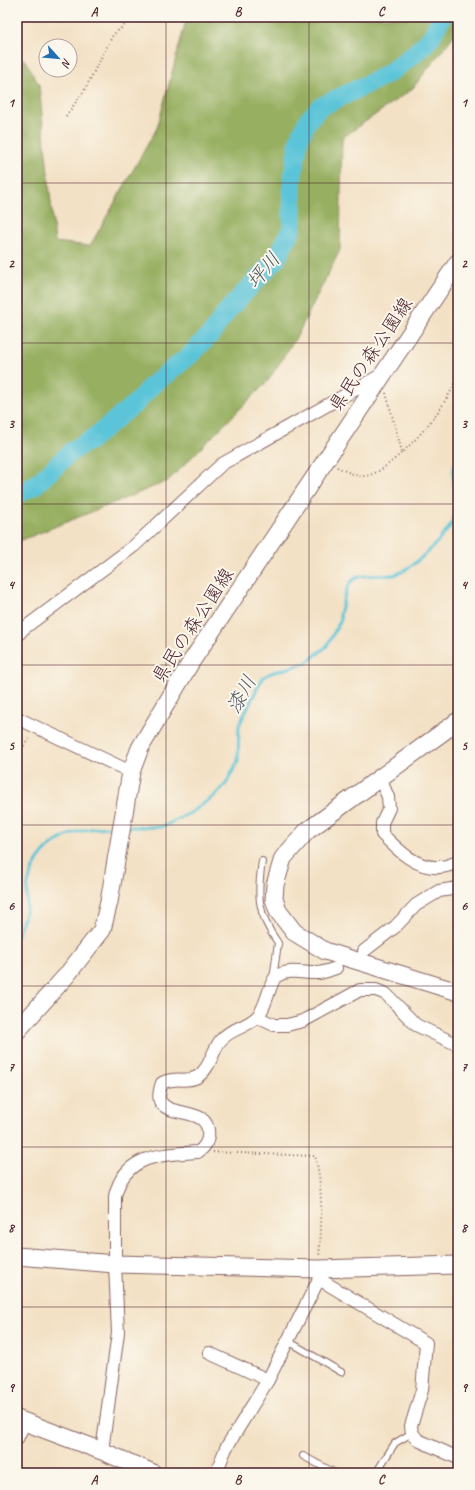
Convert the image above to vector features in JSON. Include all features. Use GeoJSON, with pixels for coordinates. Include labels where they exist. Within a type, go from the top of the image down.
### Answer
{"type":"FeatureCollection","features":[{"type":"Feature","properties":{"kind":"street","name":"県民の森公園線"},"geometry":{"type":"LineString","coordinates":[[17,1031],[66,976],[102,930],[118,854],[131,772],[140,748],[191,662],[381,375],[458,262]]}},
{"type":"Feature","properties":{"kind":"street"},"geometry":{"type":"LineString","coordinates":[[17,636],[23,628],[134,546],[222,464],[381,375]]}},
{"type":"Feature","properties":{"kind":"street"},"geometry":{"type":"LineString","coordinates":[[17,718],[131,772]]}},
{"type":"Feature","properties":{"kind":"street"},"geometry":{"type":"LineString","coordinates":[[458,720],[307,831],[283,858],[275,885],[274,899],[284,922],[294,932],[326,951],[458,992]]}},
{"type":"Feature","properties":{"kind":"street"},"geometry":{"type":"LineString","coordinates":[[380,778],[388,797],[389,808],[382,823],[382,834],[407,858],[422,864],[440,867],[458,862]]}},
{"type":"Feature","properties":{"kind":"street"},"geometry":{"type":"LineString","coordinates":[[364,951],[416,905],[439,891],[458,888]]}},
{"type":"Feature","properties":{"kind":"street"},"geometry":{"type":"LineString","coordinates":[[102,1452],[118,1333],[115,1264],[115,1196],[121,1179],[131,1168],[150,1157],[198,1152],[203,1149],[207,1142],[207,1128],[198,1116],[164,1105],[160,1101],[162,1083],[171,1078],[189,1080],[198,1076],[205,1069],[220,1041],[230,1032],[257,1018],[265,1008],[273,979],[278,975],[289,972],[320,973],[336,968]]}},
{"type":"Feature","properties":{"kind":"street"},"geometry":{"type":"LineString","coordinates":[[257,1018],[274,1025],[287,1025],[303,1021],[360,990],[376,990],[386,994],[416,1025],[458,1045]]}},
{"type":"Feature","properties":{"kind":"street"},"geometry":{"type":"LineString","coordinates":[[17,1256],[115,1264],[318,1274],[458,1265]]}},
{"type":"Feature","properties":{"kind":"street"},"geometry":{"type":"LineString","coordinates":[[216,1473],[226,1448],[268,1380],[288,1341],[318,1274]]}},
{"type":"Feature","properties":{"kind":"street"},"geometry":{"type":"LineString","coordinates":[[318,1274],[426,1343],[422,1390],[411,1426],[412,1433],[418,1440],[458,1458]]}},
{"type":"Feature","properties":{"kind":"street"},"geometry":{"type":"LineString","coordinates":[[209,1353],[268,1380]]}},
{"type":"Feature","properties":{"kind":"street"},"geometry":{"type":"LineString","coordinates":[[17,1439],[21,1421],[153,1473]]}},
{"type":"Feature","properties":{"kind":"lane"},"geometry":{"type":"LineString","coordinates":[[262,861],[259,900],[262,915],[267,928],[278,943],[273,979]]}},
{"type":"Feature","properties":{"kind":"lane"},"geometry":{"type":"LineString","coordinates":[[288,1341],[341,1372]]}},
{"type":"Feature","properties":{"kind":"lane"},"geometry":{"type":"LineString","coordinates":[[376,1473],[395,1443],[412,1433]]}},
{"type":"Feature","properties":{"kind":"lane"},"geometry":{"type":"LineString","coordinates":[[303,1456],[335,1473]]}},
{"type":"Feature","properties":{"kind":"path"},"geometry":{"type":"LineString","coordinates":[[66,116],[84,91],[113,35],[134,17]]}},
{"type":"Feature","properties":{"kind":"path"},"geometry":{"type":"LineString","coordinates":[[381,375],[402,452]]}},
{"type":"Feature","properties":{"kind":"path"},"geometry":{"type":"LineString","coordinates":[[324,461],[355,475],[366,476],[380,471],[416,440],[438,413],[450,394],[458,377]]}},
{"type":"Feature","properties":{"kind":"path"},"geometry":{"type":"LineString","coordinates":[[17,756],[37,728]]}},
{"type":"Feature","properties":{"kind":"path"},"geometry":{"type":"LineString","coordinates":[[454,1111],[458,1110]]}},
{"type":"Feature","properties":{"kind":"path"},"geometry":{"type":"LineString","coordinates":[[198,1152],[316,1156],[319,1169],[321,1239],[318,1274]]}},
{"type":"Feature","properties":{"kind":"green space"},"geometry":{"type":"Polygon","coordinates":[[[187,17],[458,17],[458,30],[412,89],[342,138],[340,250],[297,336],[268,381],[168,481],[17,542],[17,57],[26,61],[39,85],[55,242],[90,246],[157,128],[187,17]]]}},
{"type":"Feature","properties":{"kind":"waterway","name":"坪川"},"geometry":{"type":"LineString","coordinates":[[17,494],[34,486],[72,451],[92,439],[137,402],[151,386],[189,356],[211,334],[229,309],[277,258],[292,228],[292,181],[299,139],[308,120],[320,107],[386,75],[413,55],[430,39],[442,17]]}},
{"type":"Feature","properties":{"kind":"waterway","name":"漆川"},"geometry":{"type":"LineString","coordinates":[[127,827],[162,827],[192,812],[213,797],[226,784],[238,761],[239,725],[263,677],[271,673],[306,663],[327,646],[341,619],[340,614],[347,588],[353,580],[358,577],[391,575],[403,571],[415,563],[428,551],[448,529],[453,521],[457,509],[457,499],[453,476],[455,464],[458,458]]}},
{"type":"Feature","properties":{"kind":"waterway","name":"漆川"},"geometry":{"type":"LineString","coordinates":[[17,935],[26,909],[28,884],[33,869],[40,857],[49,847],[60,839],[86,830],[115,827]]}}]}
